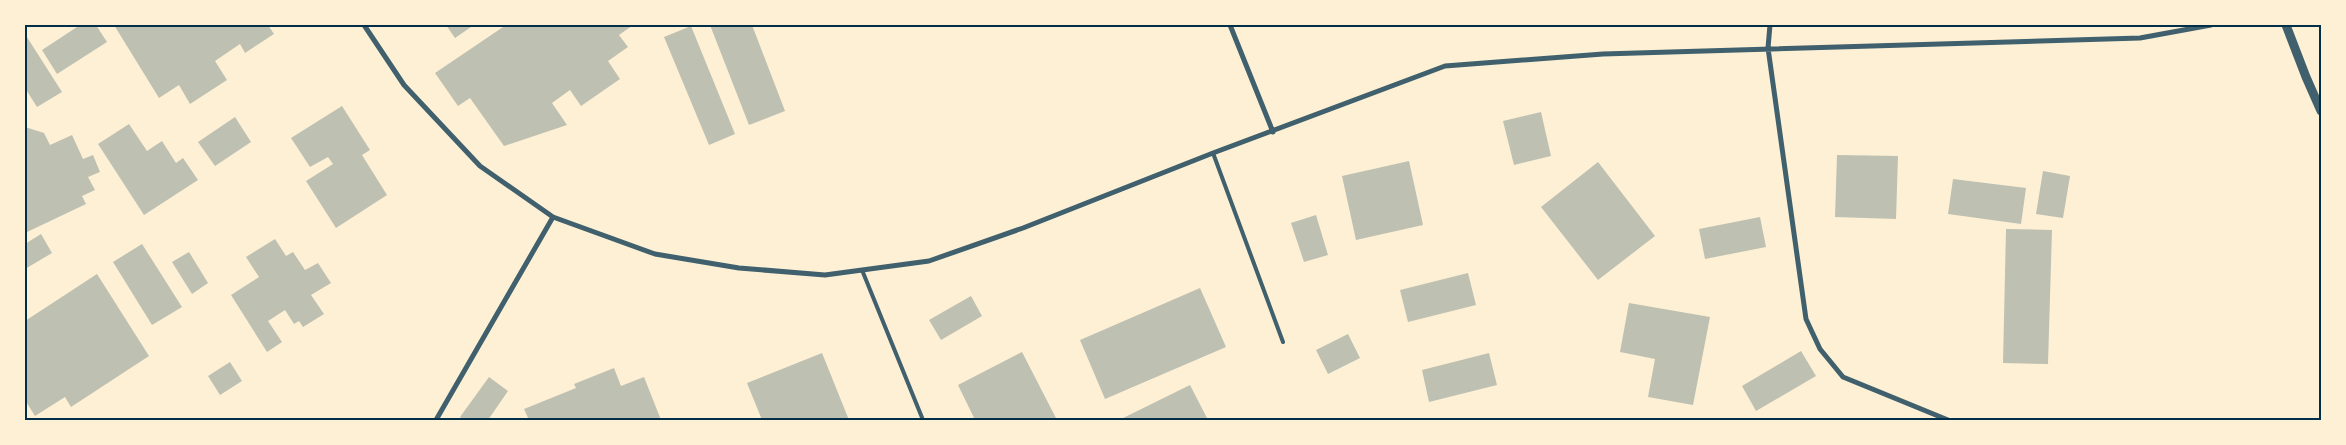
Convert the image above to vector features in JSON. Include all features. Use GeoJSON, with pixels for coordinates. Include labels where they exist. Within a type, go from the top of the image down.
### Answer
{"type":"FeatureCollection","features":[{"type":"Feature","properties":{"kind":"street"},"geometry":{"type":"LineString","coordinates":[[364,25],[404,85],[480,166],[552,217],[654,254],[738,268],[825,275],[929,261],[1023,228],[1213,153],[1445,66],[1603,54],[2140,38],[2211,25]]}},
{"type":"Feature","properties":{"kind":"street"},"geometry":{"type":"LineString","coordinates":[[1230,25],[1273,132]]}},
{"type":"Feature","properties":{"kind":"street"},"geometry":{"type":"LineString","coordinates":[[1770,25],[1768,48],[1806,319],[1820,349],[1843,377],[1948,420]]}},
{"type":"Feature","properties":{"kind":"street"},"geometry":{"type":"LineString","coordinates":[[2286,25],[2321,111]]}},
{"type":"Feature","properties":{"kind":"street"},"geometry":{"type":"LineString","coordinates":[[436,420],[552,217]]}},
{"type":"Feature","properties":{"kind":"lane"},"geometry":{"type":"LineString","coordinates":[[1213,153],[1283,342]]}},
{"type":"Feature","properties":{"kind":"lane"},"geometry":{"type":"LineString","coordinates":[[862,270],[923,420]]}},
{"type":"Feature","properties":{"kind":"building"},"geometry":{"type":"Polygon","coordinates":[[[80,25],[96,25],[107,42],[57,74],[42,50],[80,25]]]}},
{"type":"Feature","properties":{"kind":"building"},"geometry":{"type":"Polygon","coordinates":[[[114,25],[268,25],[274,34],[245,53],[240,44],[215,61],[227,80],[190,104],[179,85],[159,98],[114,25]]]}},
{"type":"Feature","properties":{"kind":"building"},"geometry":{"type":"Polygon","coordinates":[[[446,25],[474,25],[455,38],[446,25]]]}},
{"type":"Feature","properties":{"kind":"building"},"geometry":{"type":"Polygon","coordinates":[[[506,25],[633,25],[619,35],[628,47],[608,61],[620,79],[581,106],[570,90],[552,103],[567,125],[504,146],[470,98],[458,106],[435,73],[506,25]]]}},
{"type":"Feature","properties":{"kind":"building"},"geometry":{"type":"Polygon","coordinates":[[[710,25],[752,25],[785,111],[749,125],[710,25]]]}},
{"type":"Feature","properties":{"kind":"building"},"geometry":{"type":"Polygon","coordinates":[[[691,26],[735,134],[709,145],[664,37],[691,26]]]}},
{"type":"Feature","properties":{"kind":"building"},"geometry":{"type":"Polygon","coordinates":[[[25,34],[62,92],[37,107],[25,88],[25,34]]]}},
{"type":"Feature","properties":{"kind":"building"},"geometry":{"type":"Polygon","coordinates":[[[342,106],[370,150],[362,155],[387,195],[336,228],[306,181],[333,164],[328,157],[310,167],[291,138],[342,106]]]}},
{"type":"Feature","properties":{"kind":"building"},"geometry":{"type":"Polygon","coordinates":[[[1541,112],[1551,156],[1514,165],[1503,121],[1541,112]]]}},
{"type":"Feature","properties":{"kind":"building"},"geometry":{"type":"Polygon","coordinates":[[[235,117],[251,142],[215,166],[198,142],[235,117]]]}},
{"type":"Feature","properties":{"kind":"building"},"geometry":{"type":"Polygon","coordinates":[[[129,124],[147,151],[162,141],[176,163],[183,158],[198,180],[144,215],[98,144],[129,124]]]}},
{"type":"Feature","properties":{"kind":"building"},"geometry":{"type":"Polygon","coordinates":[[[25,127],[44,133],[50,145],[72,135],[83,159],[93,155],[100,172],[88,177],[95,190],[82,196],[86,204],[25,233],[25,127]]]}},
{"type":"Feature","properties":{"kind":"building"},"geometry":{"type":"Polygon","coordinates":[[[1837,155],[1898,156],[1896,219],[1835,217],[1837,155]]]}},
{"type":"Feature","properties":{"kind":"building"},"geometry":{"type":"Polygon","coordinates":[[[1409,161],[1423,225],[1356,240],[1342,176],[1409,161]]]}},
{"type":"Feature","properties":{"kind":"building"},"geometry":{"type":"Polygon","coordinates":[[[1598,162],[1655,236],[1598,280],[1541,207],[1598,162]]]}},
{"type":"Feature","properties":{"kind":"building"},"geometry":{"type":"Polygon","coordinates":[[[2043,171],[2070,176],[2063,218],[2036,214],[2043,171]]]}},
{"type":"Feature","properties":{"kind":"building"},"geometry":{"type":"Polygon","coordinates":[[[1953,179],[2026,188],[2021,224],[1948,214],[1953,179]]]}},
{"type":"Feature","properties":{"kind":"building"},"geometry":{"type":"Polygon","coordinates":[[[1316,215],[1328,255],[1304,262],[1291,223],[1316,215]]]}},
{"type":"Feature","properties":{"kind":"building"},"geometry":{"type":"Polygon","coordinates":[[[1760,217],[1766,247],[1705,259],[1699,229],[1760,217]]]}},
{"type":"Feature","properties":{"kind":"building"},"geometry":{"type":"Polygon","coordinates":[[[2006,229],[2052,230],[2048,364],[2003,363],[2006,229]]]}},
{"type":"Feature","properties":{"kind":"building"},"geometry":{"type":"Polygon","coordinates":[[[41,234],[52,253],[25,269],[25,244],[41,234]]]}},
{"type":"Feature","properties":{"kind":"building"},"geometry":{"type":"Polygon","coordinates":[[[275,239],[286,256],[293,252],[305,270],[318,263],[331,283],[311,295],[324,314],[303,327],[299,321],[294,324],[285,310],[268,321],[282,342],[267,352],[231,295],[259,277],[246,257],[275,239]]]}},
{"type":"Feature","properties":{"kind":"building"},"geometry":{"type":"Polygon","coordinates":[[[142,244],[182,307],[152,325],[113,262],[142,244]]]}},
{"type":"Feature","properties":{"kind":"building"},"geometry":{"type":"Polygon","coordinates":[[[189,252],[208,283],[192,294],[172,262],[189,252]]]}},
{"type":"Feature","properties":{"kind":"building"},"geometry":{"type":"Polygon","coordinates":[[[1468,273],[1476,305],[1408,322],[1400,290],[1468,273]]]}},
{"type":"Feature","properties":{"kind":"building"},"geometry":{"type":"Polygon","coordinates":[[[97,274],[149,356],[71,407],[65,397],[35,416],[25,400],[25,321],[97,274]]]}},
{"type":"Feature","properties":{"kind":"building"},"geometry":{"type":"Polygon","coordinates":[[[1200,288],[1226,347],[1105,399],[1080,340],[1200,288]]]}},
{"type":"Feature","properties":{"kind":"building"},"geometry":{"type":"Polygon","coordinates":[[[971,296],[982,316],[941,340],[929,320],[971,296]]]}},
{"type":"Feature","properties":{"kind":"building"},"geometry":{"type":"Polygon","coordinates":[[[1629,303],[1710,317],[1693,405],[1648,397],[1655,359],[1620,352],[1629,303]]]}},
{"type":"Feature","properties":{"kind":"building"},"geometry":{"type":"Polygon","coordinates":[[[1348,334],[1360,358],[1328,374],[1316,350],[1348,334]]]}},
{"type":"Feature","properties":{"kind":"building"},"geometry":{"type":"Polygon","coordinates":[[[1801,351],[1816,376],[1756,411],[1742,386],[1801,351]]]}},
{"type":"Feature","properties":{"kind":"building"},"geometry":{"type":"Polygon","coordinates":[[[1022,352],[1057,420],[975,420],[958,385],[1022,352]]]}},
{"type":"Feature","properties":{"kind":"building"},"geometry":{"type":"Polygon","coordinates":[[[822,353],[849,420],[762,420],[747,383],[822,353]]]}},
{"type":"Feature","properties":{"kind":"building"},"geometry":{"type":"Polygon","coordinates":[[[1489,353],[1497,385],[1429,402],[1422,370],[1489,353]]]}},
{"type":"Feature","properties":{"kind":"building"},"geometry":{"type":"Polygon","coordinates":[[[230,362],[242,381],[220,395],[208,376],[230,362]]]}},
{"type":"Feature","properties":{"kind":"building"},"geometry":{"type":"Polygon","coordinates":[[[614,368],[621,386],[644,377],[661,420],[529,420],[524,409],[576,388],[574,384],[614,368]]]}},
{"type":"Feature","properties":{"kind":"building"},"geometry":{"type":"Polygon","coordinates":[[[489,377],[508,391],[488,420],[463,420],[460,417],[489,377]]]}},
{"type":"Feature","properties":{"kind":"building"},"geometry":{"type":"Polygon","coordinates":[[[1190,385],[1208,420],[1119,420],[1190,385]]]}}]}
